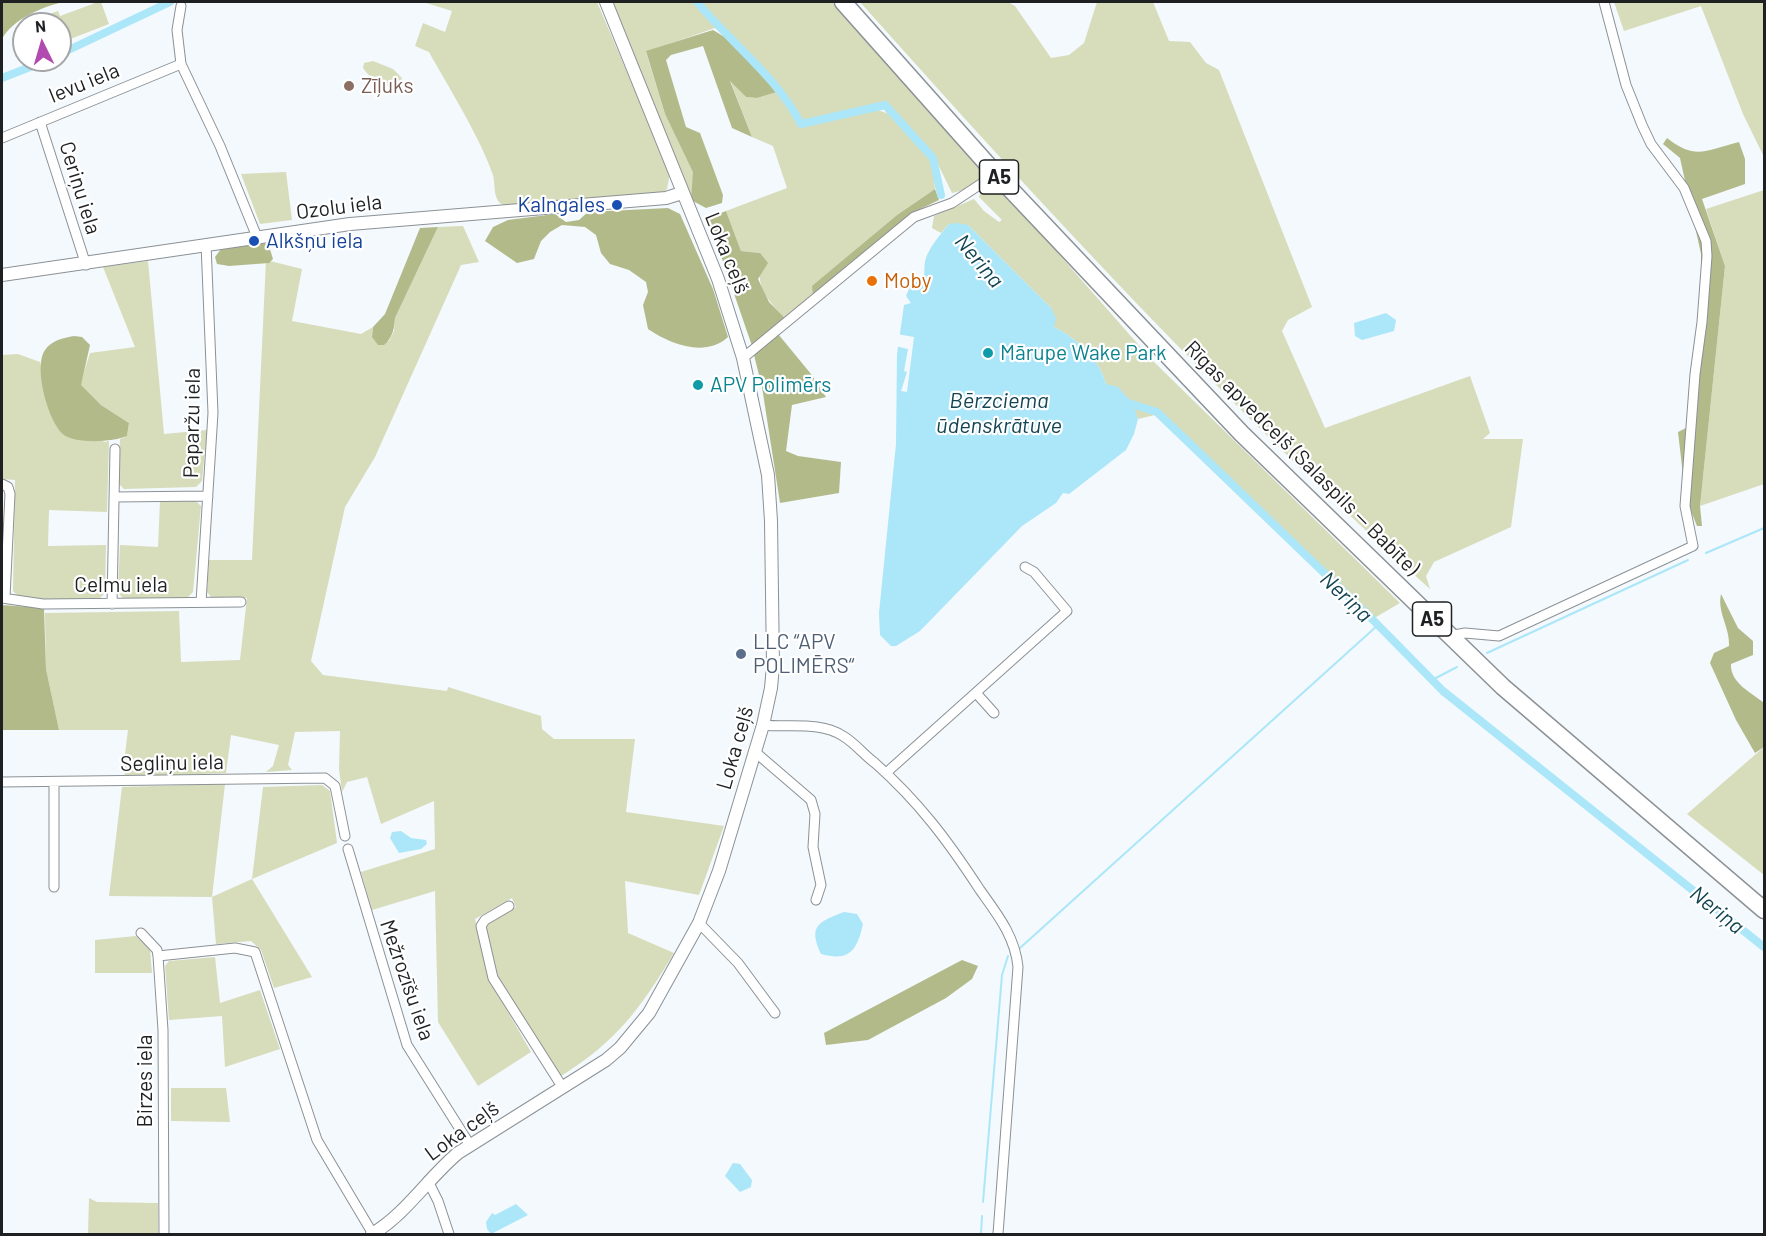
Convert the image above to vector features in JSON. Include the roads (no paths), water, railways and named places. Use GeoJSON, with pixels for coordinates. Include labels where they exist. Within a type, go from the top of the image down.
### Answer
{"type":"FeatureCollection","features":[{"type":"Feature","properties":{"kind":"highway","name":"Rīgas apvedceļš (Salaspils — Babīte)"},"geometry":{"type":"LineString","coordinates":[[843,2],[996,174],[1242,434],[1503,687],[1764,910]]}},
{"type":"Feature","properties":{"kind":"main road","name":"Loka ceļš"},"geometry":{"type":"LineString","coordinates":[[373,1234],[397,1215],[428,1181],[470,1145],[563,1088],[620,1048],[649,1013],[699,923],[719,871],[763,725],[771,688],[773,666],[771,521],[768,475],[743,358],[718,279],[606,2]]}},
{"type":"Feature","properties":{"kind":"main road","name":"Ozolu iela"},"geometry":{"type":"LineString","coordinates":[[2,275],[86,265],[206,243],[350,224],[666,198],[682,193]]}},
{"type":"Feature","properties":{"kind":"street"},"geometry":{"type":"LineString","coordinates":[[1449,636],[1465,633],[1499,636],[1693,546],[1685,507],[1695,377],[1702,322],[1706,241],[1684,188],[1651,144],[1642,125],[1626,85],[1604,2]]}},
{"type":"Feature","properties":{"kind":"street"},"geometry":{"type":"LineString","coordinates":[[181,6],[177,30],[181,64],[220,146],[257,237]]}},
{"type":"Feature","properties":{"kind":"street","name":"Ievu iela"},"geometry":{"type":"LineString","coordinates":[[2,138],[181,64]]}},
{"type":"Feature","properties":{"kind":"street","name":"Ceriņu iela"},"geometry":{"type":"LineString","coordinates":[[40,122],[86,265]]}},
{"type":"Feature","properties":{"kind":"street"},"geometry":{"type":"LineString","coordinates":[[743,358],[914,217],[952,202],[996,174]]}},
{"type":"Feature","properties":{"kind":"street","name":"Paparžu iela"},"geometry":{"type":"LineString","coordinates":[[201,602],[213,413],[206,243]]}},
{"type":"Feature","properties":{"kind":"street"},"geometry":{"type":"LineString","coordinates":[[112,604],[116,448]]}},
{"type":"Feature","properties":{"kind":"street"},"geometry":{"type":"LineString","coordinates":[[2,484],[8,487],[10,494],[3,598]]}},
{"type":"Feature","properties":{"kind":"street"},"geometry":{"type":"LineString","coordinates":[[115,497],[208,496]]}},
{"type":"Feature","properties":{"kind":"street"},"geometry":{"type":"LineString","coordinates":[[886,773],[1070,614],[1034,572],[1025,567]]}},
{"type":"Feature","properties":{"kind":"street","name":"Celmu iela"},"geometry":{"type":"LineString","coordinates":[[3,598],[43,604],[241,602]]}},
{"type":"Feature","properties":{"kind":"street"},"geometry":{"type":"LineString","coordinates":[[976,693],[994,713]]}},
{"type":"Feature","properties":{"kind":"street"},"geometry":{"type":"LineString","coordinates":[[763,725],[809,726],[829,729],[843,736],[886,773],[932,820],[1006,929],[1016,952],[1017,978],[998,1234]]}},
{"type":"Feature","properties":{"kind":"street"},"geometry":{"type":"LineString","coordinates":[[754,751],[811,800],[815,814],[813,847],[821,885],[816,900]]}},
{"type":"Feature","properties":{"kind":"street","name":"Segliņu iela"},"geometry":{"type":"LineString","coordinates":[[2,782],[325,778],[333,781],[345,836]]}},
{"type":"Feature","properties":{"kind":"street"},"geometry":{"type":"LineString","coordinates":[[54,782],[54,887]]}},
{"type":"Feature","properties":{"kind":"street","name":"Mežrozīšu iela"},"geometry":{"type":"LineString","coordinates":[[348,849],[404,1039],[470,1145]]}},
{"type":"Feature","properties":{"kind":"street"},"geometry":{"type":"LineString","coordinates":[[509,906],[485,920],[481,926],[493,978],[563,1088]]}},
{"type":"Feature","properties":{"kind":"street"},"geometry":{"type":"LineString","coordinates":[[699,923],[738,963],[775,1013]]}},
{"type":"Feature","properties":{"kind":"street"},"geometry":{"type":"LineString","coordinates":[[141,933],[157,950],[158,956],[235,948],[255,952],[317,1140],[373,1234]]}},
{"type":"Feature","properties":{"kind":"street","name":"Birzes iela"},"geometry":{"type":"LineString","coordinates":[[158,956],[163,1030],[164,1234]]}},
{"type":"Feature","properties":{"kind":"street"},"geometry":{"type":"LineString","coordinates":[[428,1181],[438,1201],[449,1234]]}},
{"type":"Feature","properties":{"kind":"water","name":"Bērzciema ūdenskrātuve"},"geometry":{"type":"Polygon","coordinates":[[[949,224],[968,225],[1051,308],[1056,318],[1054,327],[1071,337],[1086,350],[1098,366],[1106,384],[1118,387],[1133,404],[1138,419],[1126,450],[1069,494],[1063,493],[1056,503],[1022,526],[920,631],[896,646],[891,646],[880,635],[879,613],[896,444],[897,354],[904,305],[911,303],[906,296],[912,282],[922,282],[926,258],[933,245],[949,224]]]}},
{"type":"Feature","properties":{"kind":"water"},"geometry":{"type":"Polygon","coordinates":[[[1386,313],[1396,320],[1394,331],[1362,340],[1355,336],[1354,323],[1386,313]]]}},
{"type":"Feature","properties":{"kind":"water"},"geometry":{"type":"Polygon","coordinates":[[[401,831],[411,838],[426,840],[427,844],[421,849],[399,853],[390,838],[392,832],[401,831]]]}},
{"type":"Feature","properties":{"kind":"water"},"geometry":{"type":"Polygon","coordinates":[[[844,912],[857,914],[863,924],[855,947],[845,955],[821,954],[815,937],[818,926],[844,912]]]}},
{"type":"Feature","properties":{"kind":"water"},"geometry":{"type":"Polygon","coordinates":[[[733,1163],[740,1164],[752,1180],[751,1187],[740,1192],[725,1176],[733,1163]]]}},
{"type":"Feature","properties":{"kind":"water"},"geometry":{"type":"Polygon","coordinates":[[[516,1204],[528,1215],[491,1234],[486,1222],[492,1213],[495,1215],[516,1204]]]}},
{"type":"Feature","properties":{"kind":"waterway","name":"Neriņa"},"geometry":{"type":"LineString","coordinates":[[72,48],[170,2]]}},
{"type":"Feature","properties":{"kind":"waterway","name":"Neriņa"},"geometry":{"type":"LineString","coordinates":[[697,2],[779,90],[801,124],[885,105],[933,158],[941,195]]}},
{"type":"Feature","properties":{"kind":"waterway","name":"Neriņa"},"geometry":{"type":"LineString","coordinates":[[2,78],[17,72]]}},
{"type":"Feature","properties":{"kind":"waterway","name":"Neriņa"},"geometry":{"type":"LineString","coordinates":[[1125,402],[1157,412],[1370,617],[1443,691],[1764,947]]}},
{"type":"Feature","properties":{"kind":"waterway"},"geometry":{"type":"LineString","coordinates":[[1706,553],[1764,528]]}},
{"type":"Feature","properties":{"kind":"waterway"},"geometry":{"type":"LineString","coordinates":[[1487,653],[1688,560]]}},
{"type":"Feature","properties":{"kind":"waterway"},"geometry":{"type":"LineString","coordinates":[[1020,948],[1378,625]]}},
{"type":"Feature","properties":{"kind":"waterway"},"geometry":{"type":"LineString","coordinates":[[1432,680],[1457,667]]}},
{"type":"Feature","properties":{"kind":"waterway"},"geometry":{"type":"LineString","coordinates":[[983,1202],[1002,975],[1008,956]]}},
{"type":"Feature","properties":{"kind":"waterway"},"geometry":{"type":"LineString","coordinates":[[981,1234],[982,1216]]}},
{"type":"Feature","properties":{"kind":"place","name":"Zīļuks"},"geometry":{"type":"Point","coordinates":[349,86]}},
{"type":"Feature","properties":{"kind":"place","name":"Kalngales"},"geometry":{"type":"Point","coordinates":[617,205]}},
{"type":"Feature","properties":{"kind":"place","name":"Alkšņu iela"},"geometry":{"type":"Point","coordinates":[254,241]}},
{"type":"Feature","properties":{"kind":"place","name":"Moby"},"geometry":{"type":"Point","coordinates":[872,281]}},
{"type":"Feature","properties":{"kind":"place","name":"Mārupe Wake Park"},"geometry":{"type":"Point","coordinates":[988,353]}},
{"type":"Feature","properties":{"kind":"place","name":"APV Polimērs"},"geometry":{"type":"Point","coordinates":[698,385]}},
{"type":"Feature","properties":{"kind":"place","name":"LLC “APV POLIMĒRS“"},"geometry":{"type":"Point","coordinates":[741,654]}}]}
